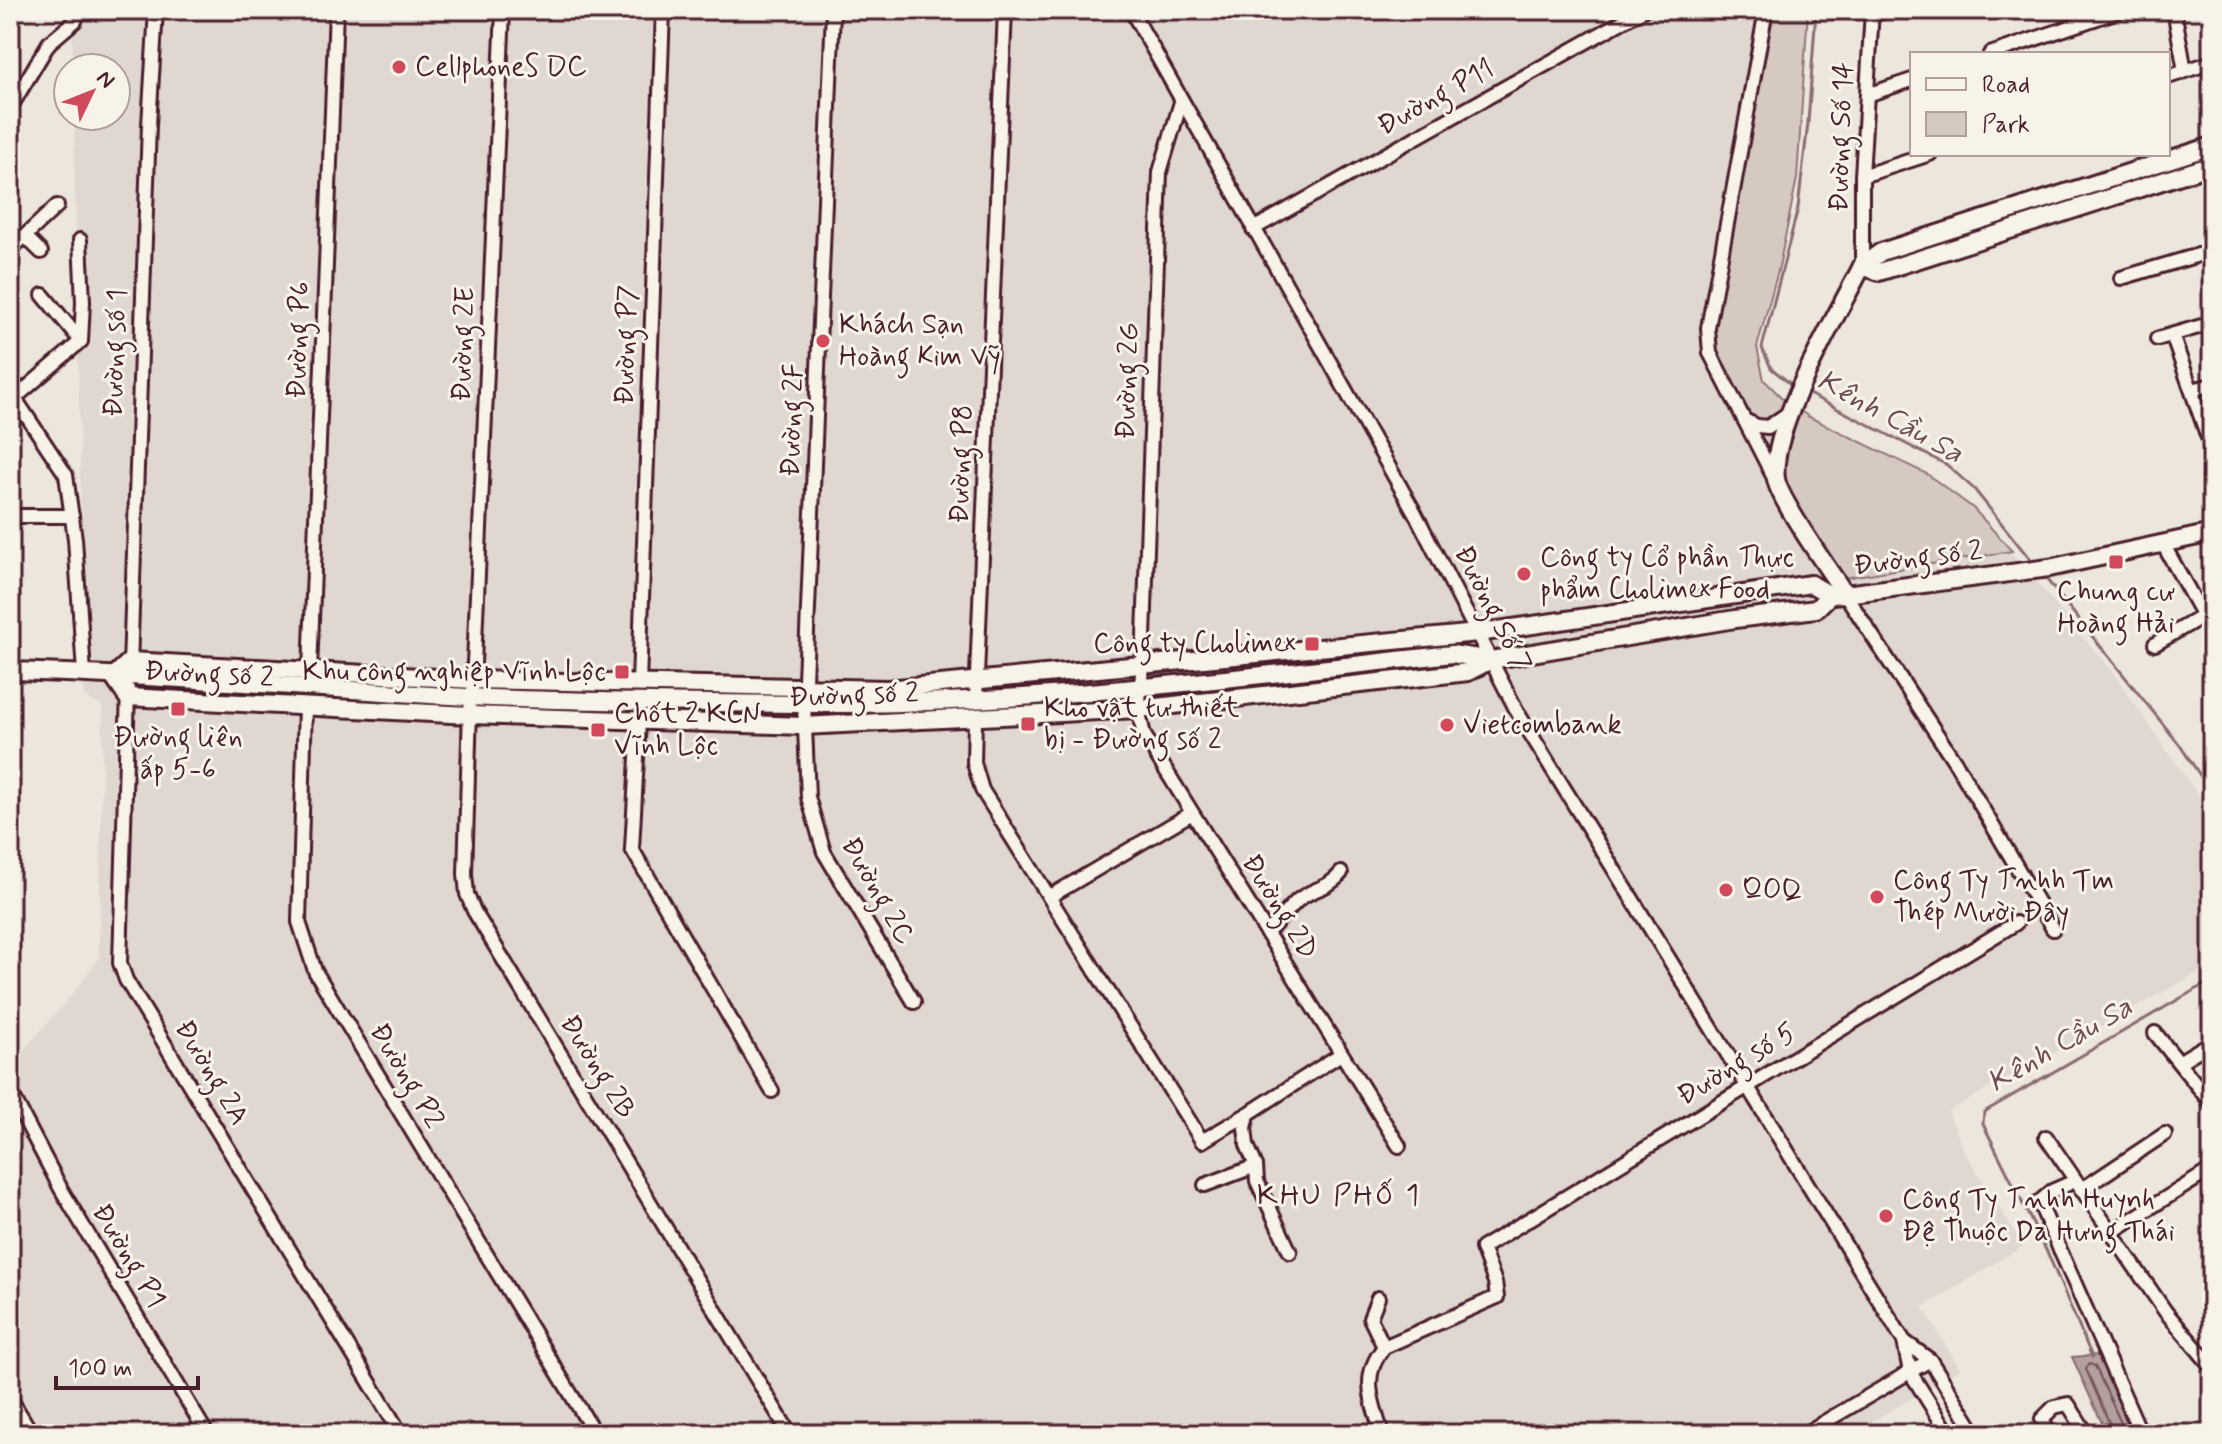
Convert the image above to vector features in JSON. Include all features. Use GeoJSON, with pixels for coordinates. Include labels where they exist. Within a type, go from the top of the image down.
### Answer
{"type":"FeatureCollection","features":[{"type":"Feature","properties":{"kind":"main road"},"geometry":{"type":"LineString","coordinates":[[1837,594],[1776,481],[1780,439],[1790,412],[1862,266],[1881,252],[2212,146]]}},
{"type":"Feature","properties":{"kind":"main road"},"geometry":{"type":"LineString","coordinates":[[1862,266],[1879,272],[2212,165]]}},
{"type":"Feature","properties":{"kind":"main road","name":"Đường số 2"},"geometry":{"type":"LineString","coordinates":[[124,671],[310,671],[474,680],[639,683],[804,696],[1478,633],[1811,584],[1837,594],[2012,574],[2212,533]]}},
{"type":"Feature","properties":{"kind":"main road","name":"Đường số 2"},"geometry":{"type":"LineString","coordinates":[[124,671],[127,697],[470,715],[803,726],[1138,709],[1468,672],[1491,660],[1735,619],[1816,609],[1837,594]]}},
{"type":"Feature","properties":{"kind":"main road"},"geometry":{"type":"LineString","coordinates":[[1452,654],[1478,633]]}},
{"type":"Feature","properties":{"kind":"main road","name":"Đường số 2"},"geometry":{"type":"LineString","coordinates":[[124,671],[472,697],[976,699],[1140,687],[1452,654],[1491,660]]}},
{"type":"Feature","properties":{"kind":"main road"},"geometry":{"type":"LineString","coordinates":[[10,671],[124,671]]}},
{"type":"Feature","properties":{"kind":"street"},"geometry":{"type":"LineString","coordinates":[[10,108],[49,43],[75,21],[79,10]]}},
{"type":"Feature","properties":{"kind":"street","name":"Đường số 1"},"geometry":{"type":"LineString","coordinates":[[124,671],[156,10]]}},
{"type":"Feature","properties":{"kind":"street","name":"Đường P6"},"geometry":{"type":"LineString","coordinates":[[310,671],[336,10]]}},
{"type":"Feature","properties":{"kind":"street","name":"Đường 2E"},"geometry":{"type":"LineString","coordinates":[[472,697],[503,10]]}},
{"type":"Feature","properties":{"kind":"street","name":"Đường P7"},"geometry":{"type":"LineString","coordinates":[[639,683],[663,10]]}},
{"type":"Feature","properties":{"kind":"street","name":"Đường 2F"},"geometry":{"type":"LineString","coordinates":[[804,696],[833,10]]}},
{"type":"Feature","properties":{"kind":"street","name":"Đường P8"},"geometry":{"type":"LineString","coordinates":[[976,699],[1005,10]]}},
{"type":"Feature","properties":{"kind":"street","name":"Đường Số 7"},"geometry":{"type":"LineString","coordinates":[[1131,10],[1415,513],[1519,715],[1904,1341],[1910,1372],[1949,1434]]}},
{"type":"Feature","properties":{"kind":"street","name":"Đường P11"},"geometry":{"type":"LineString","coordinates":[[1253,229],[1643,10]]}},
{"type":"Feature","properties":{"kind":"street"},"geometry":{"type":"LineString","coordinates":[[1766,10],[1708,328],[1710,353],[1776,481]]}},
{"type":"Feature","properties":{"kind":"street"},"geometry":{"type":"LineString","coordinates":[[1871,13],[1889,10]]}},
{"type":"Feature","properties":{"kind":"street"},"geometry":{"type":"LineString","coordinates":[[1996,52],[2121,10]]}},
{"type":"Feature","properties":{"kind":"street"},"geometry":{"type":"LineString","coordinates":[[2174,10],[2185,71]]}},
{"type":"Feature","properties":{"kind":"street","name":"Đường Số 14"},"geometry":{"type":"LineString","coordinates":[[1862,266],[1862,176],[1871,13]]}},
{"type":"Feature","properties":{"kind":"street"},"geometry":{"type":"LineString","coordinates":[[2170,76],[2212,62]]}},
{"type":"Feature","properties":{"kind":"street"},"geometry":{"type":"LineString","coordinates":[[1867,95],[1910,81]]}},
{"type":"Feature","properties":{"kind":"street","name":"Đường 2G"},"geometry":{"type":"LineString","coordinates":[[1140,687],[1160,172],[1181,102]]}},
{"type":"Feature","properties":{"kind":"street"},"geometry":{"type":"LineString","coordinates":[[1862,176],[1924,156]]}},
{"type":"Feature","properties":{"kind":"street"},"geometry":{"type":"LineString","coordinates":[[10,250],[57,206]]}},
{"type":"Feature","properties":{"kind":"street"},"geometry":{"type":"LineString","coordinates":[[25,236],[41,252]]}},
{"type":"Feature","properties":{"kind":"street"},"geometry":{"type":"LineString","coordinates":[[80,240],[81,341],[13,395],[66,475],[84,673]]}},
{"type":"Feature","properties":{"kind":"street"},"geometry":{"type":"LineString","coordinates":[[2121,278],[2212,251]]}},
{"type":"Feature","properties":{"kind":"street"},"geometry":{"type":"LineString","coordinates":[[43,295],[81,341]]}},
{"type":"Feature","properties":{"kind":"street"},"geometry":{"type":"LineString","coordinates":[[2157,339],[2212,323]]}},
{"type":"Feature","properties":{"kind":"street"},"geometry":{"type":"LineString","coordinates":[[2172,335],[2212,449]]}},
{"type":"Feature","properties":{"kind":"street"},"geometry":{"type":"LineString","coordinates":[[2192,390],[2212,385]]}},
{"type":"Feature","properties":{"kind":"street"},"geometry":{"type":"LineString","coordinates":[[1744,420],[1768,427],[1790,412]]}},
{"type":"Feature","properties":{"kind":"street"},"geometry":{"type":"LineString","coordinates":[[1757,443],[1769,445],[1780,439]]}},
{"type":"Feature","properties":{"kind":"street"},"geometry":{"type":"LineString","coordinates":[[10,516],[72,516]]}},
{"type":"Feature","properties":{"kind":"street"},"geometry":{"type":"LineString","coordinates":[[2163,544],[2212,632]]}},
{"type":"Feature","properties":{"kind":"street"},"geometry":{"type":"LineString","coordinates":[[1837,594],[1957,765],[2053,929]]}},
{"type":"Feature","properties":{"kind":"street"},"geometry":{"type":"LineString","coordinates":[[2155,644],[2203,616]]}},
{"type":"Feature","properties":{"kind":"street","name":"Đường 2D"},"geometry":{"type":"LineString","coordinates":[[1140,687],[1138,709],[1144,735],[1399,1146]]}},
{"type":"Feature","properties":{"kind":"street","name":"Đường 2C"},"geometry":{"type":"LineString","coordinates":[[804,696],[808,797],[824,852],[914,1002]]}},
{"type":"Feature","properties":{"kind":"street","name":"Đường 2A"},"geometry":{"type":"LineString","coordinates":[[127,697],[120,963],[126,980],[401,1434]]}},
{"type":"Feature","properties":{"kind":"street","name":"Đường 2B"},"geometry":{"type":"LineString","coordinates":[[472,697],[465,874],[467,894],[474,911],[790,1434]]}},
{"type":"Feature","properties":{"kind":"street","name":"Đường P2"},"geometry":{"type":"LineString","coordinates":[[305,706],[299,922],[315,971],[595,1434]]}},
{"type":"Feature","properties":{"kind":"street"},"geometry":{"type":"LineString","coordinates":[[975,717],[974,763],[982,790],[1202,1141],[1341,1054]]}},
{"type":"Feature","properties":{"kind":"street"},"geometry":{"type":"LineString","coordinates":[[639,721],[632,849],[772,1091]]}},
{"type":"Feature","properties":{"kind":"street"},"geometry":{"type":"LineString","coordinates":[[1049,897],[1192,813]]}},
{"type":"Feature","properties":{"kind":"street"},"geometry":{"type":"LineString","coordinates":[[1266,933],[1298,901],[1331,885],[1341,873]]}},
{"type":"Feature","properties":{"kind":"street","name":"Đường số 5"},"geometry":{"type":"LineString","coordinates":[[1384,1347],[1497,1297],[1495,1282],[1482,1248],[2016,923]]}},
{"type":"Feature","properties":{"kind":"street"},"geometry":{"type":"LineString","coordinates":[[2155,1033],[2212,1104]]}},
{"type":"Feature","properties":{"kind":"street"},"geometry":{"type":"LineString","coordinates":[[2179,1062],[2212,1042]]}},
{"type":"Feature","properties":{"kind":"street","name":"Đường P1"},"geometry":{"type":"LineString","coordinates":[[12,1101],[207,1434]]}},
{"type":"Feature","properties":{"kind":"street"},"geometry":{"type":"LineString","coordinates":[[1248,1114],[1245,1128],[1247,1145],[1256,1166],[1257,1181],[1290,1252]]}},
{"type":"Feature","properties":{"kind":"street"},"geometry":{"type":"LineString","coordinates":[[2141,1434],[2039,1202],[2052,1191],[2078,1185],[2165,1134]]}},
{"type":"Feature","properties":{"kind":"street"},"geometry":{"type":"LineString","coordinates":[[2046,1137],[2165,1311],[2212,1367]]}},
{"type":"Feature","properties":{"kind":"street"},"geometry":{"type":"LineString","coordinates":[[1205,1185],[1256,1166]]}},
{"type":"Feature","properties":{"kind":"street"},"geometry":{"type":"LineString","coordinates":[[2110,1233],[2212,1169]]}},
{"type":"Feature","properties":{"kind":"street"},"geometry":{"type":"LineString","coordinates":[[1378,1298],[1370,1318],[1384,1347],[1373,1361],[1368,1390],[1382,1434]]}},
{"type":"Feature","properties":{"kind":"street","name":"Đường Số 7"},"geometry":{"type":"LineString","coordinates":[[1904,1341],[1930,1360],[1976,1434]]}},
{"type":"Feature","properties":{"kind":"street"},"geometry":{"type":"LineString","coordinates":[[1804,1434],[1930,1360]]}},
{"type":"Feature","properties":{"kind":"street"},"geometry":{"type":"LineString","coordinates":[[10,1398],[32,1434]]}},
{"type":"Feature","properties":{"kind":"street"},"geometry":{"type":"LineString","coordinates":[[2049,1434],[2042,1419],[2054,1407],[2068,1404],[2087,1434]]}},
{"type":"Feature","properties":{"kind":"shaded area","name":"Khu công nghiệp Vĩnh Lộc"},"geometry":{"type":"Polygon","coordinates":[[[72,10],[1808,10],[1797,178],[1779,267],[1757,347],[1764,380],[1809,417],[1927,474],[1973,508],[2111,670],[2212,815],[2212,965],[1948,1111],[1964,1151],[2023,1246],[1923,1307],[1960,1369],[1851,1434],[10,1434],[10,1066],[99,958],[103,707],[84,696],[74,132],[132,132],[132,52],[73,52],[72,10]]]}},
{"type":"Feature","properties":{"kind":"green space"},"geometry":{"type":"Polygon","coordinates":[[[1773,10],[1808,10],[1797,178],[1779,267],[1757,347],[1764,380],[1809,417],[1927,474],[1973,508],[2012,551],[1838,579],[1716,361],[1713,332],[1773,10]]]}},
{"type":"Feature","properties":{"kind":"water"},"geometry":{"type":"Polygon","coordinates":[[[2099,1355],[2134,1434],[2107,1434],[2072,1357],[2099,1355]]]}},
{"type":"Feature","properties":{"kind":"waterway","name":"Kênh Cầu Sa"},"geometry":{"type":"LineString","coordinates":[[1793,386],[1771,368],[1762,348],[1798,208],[1816,10]]}},
{"type":"Feature","properties":{"kind":"waterway","name":"Kênh Cầu Sa"},"geometry":{"type":"LineString","coordinates":[[1803,391],[1947,465],[1974,489],[2033,563]]}},
{"type":"Feature","properties":{"kind":"waterway","name":"Kênh Cầu Sa"},"geometry":{"type":"LineString","coordinates":[[2043,575],[2179,744],[2212,793]]}},
{"type":"Feature","properties":{"kind":"waterway","name":"Kênh Cầu Sa"},"geometry":{"type":"LineString","coordinates":[[2092,1357],[2048,1254],[1983,1124],[1984,1112],[2212,980]]}},
{"type":"Feature","properties":{"kind":"place","name":"CellphoneS DC"},"geometry":{"type":"Point","coordinates":[399,67]}},
{"type":"Feature","properties":{"kind":"place","name":"Khách Sạn Hoàng Kim Vỹ"},"geometry":{"type":"Point","coordinates":[823,341]}},
{"type":"Feature","properties":{"kind":"place","name":"Chung cư Hoàng Hải"},"geometry":{"type":"Point","coordinates":[2116,562]}},
{"type":"Feature","properties":{"kind":"place","name":"Công ty Cổ phần Thực phẩm Cholimex Food"},"geometry":{"type":"Point","coordinates":[1524,574]}},
{"type":"Feature","properties":{"kind":"place","name":"Công ty Cholimex"},"geometry":{"type":"Point","coordinates":[1312,644]}},
{"type":"Feature","properties":{"kind":"place","name":"Khu công nghiệp Vĩnh Lộc"},"geometry":{"type":"Point","coordinates":[622,672]}},
{"type":"Feature","properties":{"kind":"place","name":"Đường liên ấp 5-6"},"geometry":{"type":"Point","coordinates":[178,709]}},
{"type":"Feature","properties":{"kind":"place","name":"Kho vật tư thiết bị - Đường số 2"},"geometry":{"type":"Point","coordinates":[1028,724]}},
{"type":"Feature","properties":{"kind":"place","name":"Vietcombank"},"geometry":{"type":"Point","coordinates":[1447,725]}},
{"type":"Feature","properties":{"kind":"place","name":"Chốt 2 KCN Vĩnh Lộc"},"geometry":{"type":"Point","coordinates":[598,730]}},
{"type":"Feature","properties":{"kind":"place","name":"QOQ"},"geometry":{"type":"Point","coordinates":[1726,890]}},
{"type":"Feature","properties":{"kind":"place","name":"Công Ty Tnhh Tm Thép Mười Đây"},"geometry":{"type":"Point","coordinates":[1877,897]}},
{"type":"Feature","properties":{"kind":"place","name":"Công Ty Tnhh Huynh Đệ Thuộc Da Hưng Thái"},"geometry":{"type":"Point","coordinates":[1886,1216]}},
{"type":"Feature","properties":{"kind":"district","name":"KHU PHỐ 1"},"geometry":{"type":"Point","coordinates":[1339,1195]}}]}
